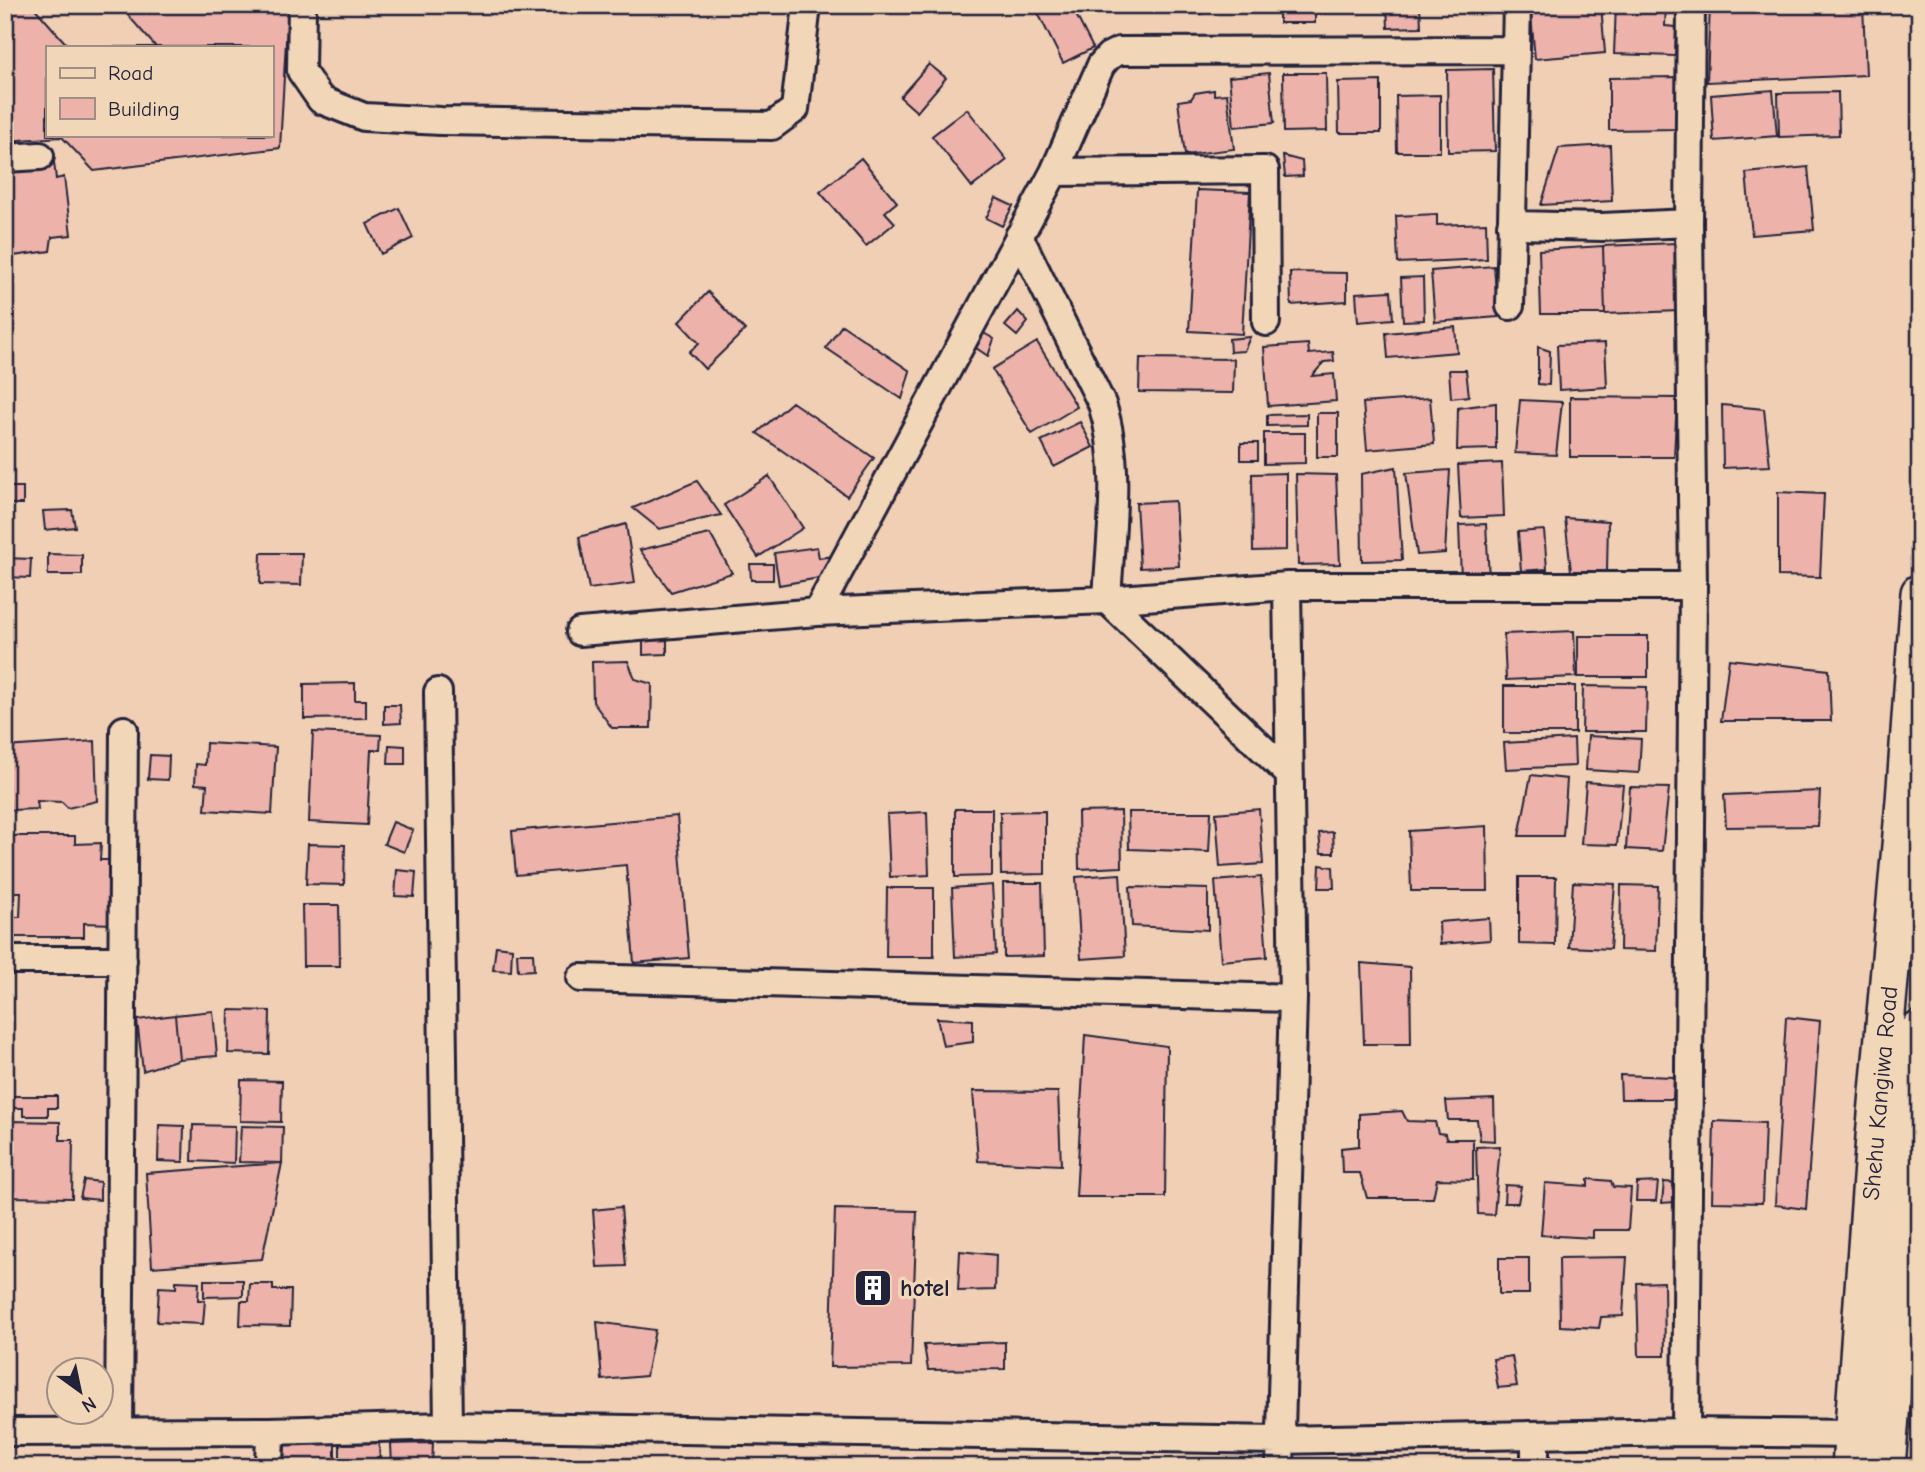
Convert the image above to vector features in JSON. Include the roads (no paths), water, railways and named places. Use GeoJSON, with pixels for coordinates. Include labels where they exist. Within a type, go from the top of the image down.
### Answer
{"type":"FeatureCollection","features":[{"type":"Feature","properties":{"kind":"main road","name":"Shehu Kangiwa Road"},"geometry":{"type":"LineString","coordinates":[[1853,1451],[1876,1123],[1919,616]]}},
{"type":"Feature","properties":{"kind":"main road","name":"Shehu Kangiwa Road"},"geometry":{"type":"LineString","coordinates":[[1886,1467],[1917,1134],[1920,1030]]}},
{"type":"Feature","properties":{"kind":"street"},"geometry":{"type":"LineString","coordinates":[[302,5],[301,71],[321,100],[364,117],[441,121],[772,126],[795,109],[807,5]]}},
{"type":"Feature","properties":{"kind":"street"},"geometry":{"type":"LineString","coordinates":[[1510,306],[1517,5]]}},
{"type":"Feature","properties":{"kind":"street"},"geometry":{"type":"LineString","coordinates":[[1686,1432],[1693,586],[1689,223],[1691,5]]}},
{"type":"Feature","properties":{"kind":"street"},"geometry":{"type":"LineString","coordinates":[[817,612],[1054,172],[1101,65],[1109,56],[1119,51],[1517,50]]}},
{"type":"Feature","properties":{"kind":"street"},"geometry":{"type":"LineString","coordinates":[[5,159],[40,156]]}},
{"type":"Feature","properties":{"kind":"street"},"geometry":{"type":"LineString","coordinates":[[1054,172],[1265,170],[1266,322]]}},
{"type":"Feature","properties":{"kind":"street"},"geometry":{"type":"LineString","coordinates":[[1511,225],[1689,223]]}},
{"type":"Feature","properties":{"kind":"street"},"geometry":{"type":"LineString","coordinates":[[1019,236],[1102,404],[1110,429],[1114,460],[1107,600],[1289,774]]}},
{"type":"Feature","properties":{"kind":"street"},"geometry":{"type":"LineString","coordinates":[[580,632],[817,612],[1107,600],[1287,586],[1693,586]]}},
{"type":"Feature","properties":{"kind":"street"},"geometry":{"type":"LineString","coordinates":[[1280,1467],[1293,998],[1287,586]]}},
{"type":"Feature","properties":{"kind":"street"},"geometry":{"type":"LineString","coordinates":[[438,692],[448,1426]]}},
{"type":"Feature","properties":{"kind":"street"},"geometry":{"type":"LineString","coordinates":[[119,1432],[124,730]]}},
{"type":"Feature","properties":{"kind":"street"},"geometry":{"type":"LineString","coordinates":[[5,960],[123,960]]}},
{"type":"Feature","properties":{"kind":"street"},"geometry":{"type":"LineString","coordinates":[[581,978],[1293,998]]}},
{"type":"Feature","properties":{"kind":"street"},"geometry":{"type":"LineString","coordinates":[[5,1432],[270,1431],[448,1426],[1279,1440],[1686,1432],[1853,1451]]}},
{"type":"Feature","properties":{"kind":"street"},"geometry":{"type":"LineString","coordinates":[[270,1431],[270,1467]]}},
{"type":"Feature","properties":{"kind":"street"},"geometry":{"type":"LineString","coordinates":[[1535,1436],[1535,1467]]}},
{"type":"Feature","properties":{"kind":"place","name":"hotel"},"geometry":{"type":"Point","coordinates":[873,1288]}}]}
